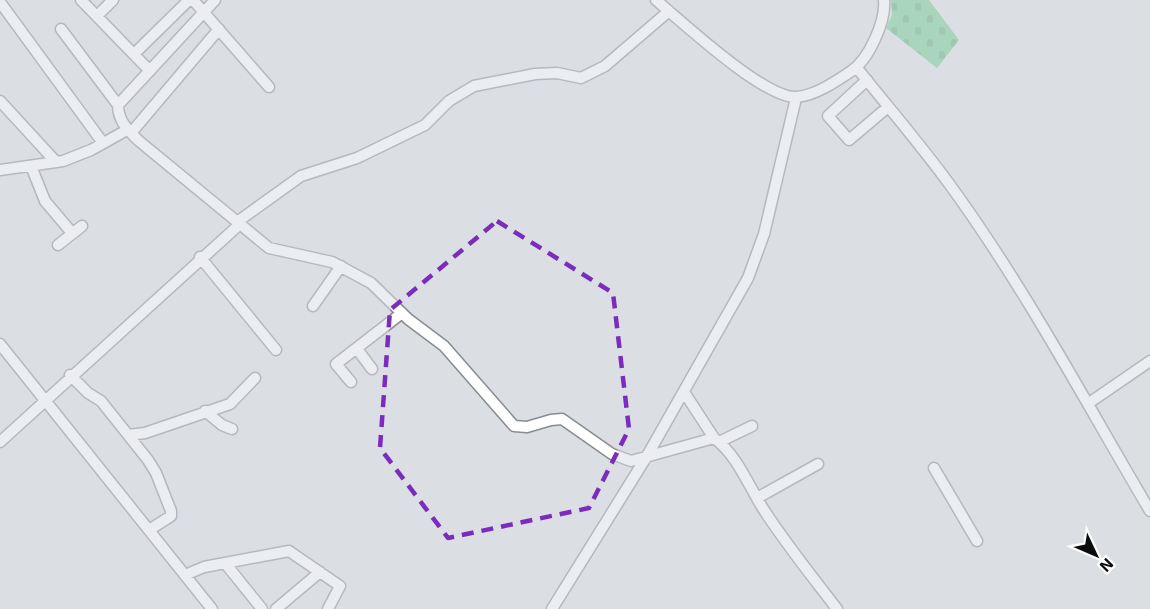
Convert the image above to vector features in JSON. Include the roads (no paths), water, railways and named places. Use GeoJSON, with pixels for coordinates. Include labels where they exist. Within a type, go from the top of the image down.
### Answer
{"type":"FeatureCollection","features":[{"type":"Feature","properties":{"kind":"street"},"geometry":{"type":"LineString","coordinates":[[81,0],[150,70]]}},
{"type":"Feature","properties":{"kind":"street"},"geometry":{"type":"LineString","coordinates":[[97,16],[113,0]]}},
{"type":"Feature","properties":{"kind":"street"},"geometry":{"type":"LineString","coordinates":[[134,54],[191,0],[205,10],[269,87]]}},
{"type":"Feature","properties":{"kind":"street"},"geometry":{"type":"LineString","coordinates":[[118,105],[214,0]]}},
{"type":"Feature","properties":{"kind":"street"},"geometry":{"type":"LineString","coordinates":[[656,0],[760,84],[784,96],[796,98],[810,94],[857,68],[881,26],[884,0]]}},
{"type":"Feature","properties":{"kind":"street"},"geometry":{"type":"LineString","coordinates":[[0,2],[103,143]]}},
{"type":"Feature","properties":{"kind":"street"},"geometry":{"type":"LineString","coordinates":[[0,442],[70,375],[238,223],[301,176],[357,158],[425,125],[449,101],[474,86],[535,74],[557,73],[582,78],[605,66],[669,11]]}},
{"type":"Feature","properties":{"kind":"street"},"geometry":{"type":"LineString","coordinates":[[61,29],[118,105],[118,114],[129,131],[270,248],[323,259],[371,283],[402,313],[444,346],[514,426],[527,428],[562,419],[622,459],[631,461],[717,440],[752,426]]}},
{"type":"Feature","properties":{"kind":"street"},"geometry":{"type":"LineString","coordinates":[[0,170],[56,162],[129,131],[219,29]]}},
{"type":"Feature","properties":{"kind":"street"},"geometry":{"type":"LineString","coordinates":[[857,68],[950,185],[1089,403],[1150,511]]}},
{"type":"Feature","properties":{"kind":"street"},"geometry":{"type":"LineString","coordinates":[[867,81],[828,116],[849,140],[888,106]]}},
{"type":"Feature","properties":{"kind":"street"},"geometry":{"type":"LineString","coordinates":[[552,609],[647,456],[736,303],[756,258],[796,98]]}},
{"type":"Feature","properties":{"kind":"street"},"geometry":{"type":"LineString","coordinates":[[0,101],[56,162]]}},
{"type":"Feature","properties":{"kind":"street"},"geometry":{"type":"LineString","coordinates":[[31,166],[45,201],[72,233]]}},
{"type":"Feature","properties":{"kind":"street"},"geometry":{"type":"LineString","coordinates":[[58,245],[82,226]]}},
{"type":"Feature","properties":{"kind":"street"},"geometry":{"type":"LineString","coordinates":[[200,257],[276,350]]}},
{"type":"Feature","properties":{"kind":"street"},"geometry":{"type":"LineString","coordinates":[[313,306],[341,266]]}},
{"type":"Feature","properties":{"kind":"street"},"geometry":{"type":"LineString","coordinates":[[351,382],[336,364],[402,313]]}},
{"type":"Feature","properties":{"kind":"street"},"geometry":{"type":"LineString","coordinates":[[0,344],[212,609]]}},
{"type":"Feature","properties":{"kind":"street"},"geometry":{"type":"LineString","coordinates":[[357,349],[372,369]]}},
{"type":"Feature","properties":{"kind":"street"},"geometry":{"type":"LineString","coordinates":[[1089,403],[1150,361]]}},
{"type":"Feature","properties":{"kind":"street"},"geometry":{"type":"LineString","coordinates":[[70,375],[88,393],[101,401],[156,473],[171,516],[149,530]]}},
{"type":"Feature","properties":{"kind":"street"},"geometry":{"type":"LineString","coordinates":[[128,435],[145,433],[230,404],[255,378]]}},
{"type":"Feature","properties":{"kind":"street"},"geometry":{"type":"LineString","coordinates":[[684,392],[733,459],[805,570],[837,609]]}},
{"type":"Feature","properties":{"kind":"street"},"geometry":{"type":"LineString","coordinates":[[205,411],[222,425],[232,429]]}},
{"type":"Feature","properties":{"kind":"street"},"geometry":{"type":"LineString","coordinates":[[757,498],[818,464]]}},
{"type":"Feature","properties":{"kind":"street"},"geometry":{"type":"LineString","coordinates":[[934,468],[977,541]]}},
{"type":"Feature","properties":{"kind":"street"},"geometry":{"type":"LineString","coordinates":[[185,575],[225,563],[289,551],[340,586],[328,609]]}},
{"type":"Feature","properties":{"kind":"street"},"geometry":{"type":"LineString","coordinates":[[225,563],[262,609]]}},
{"type":"Feature","properties":{"kind":"street"},"geometry":{"type":"LineString","coordinates":[[276,609],[320,572]]}}]}
